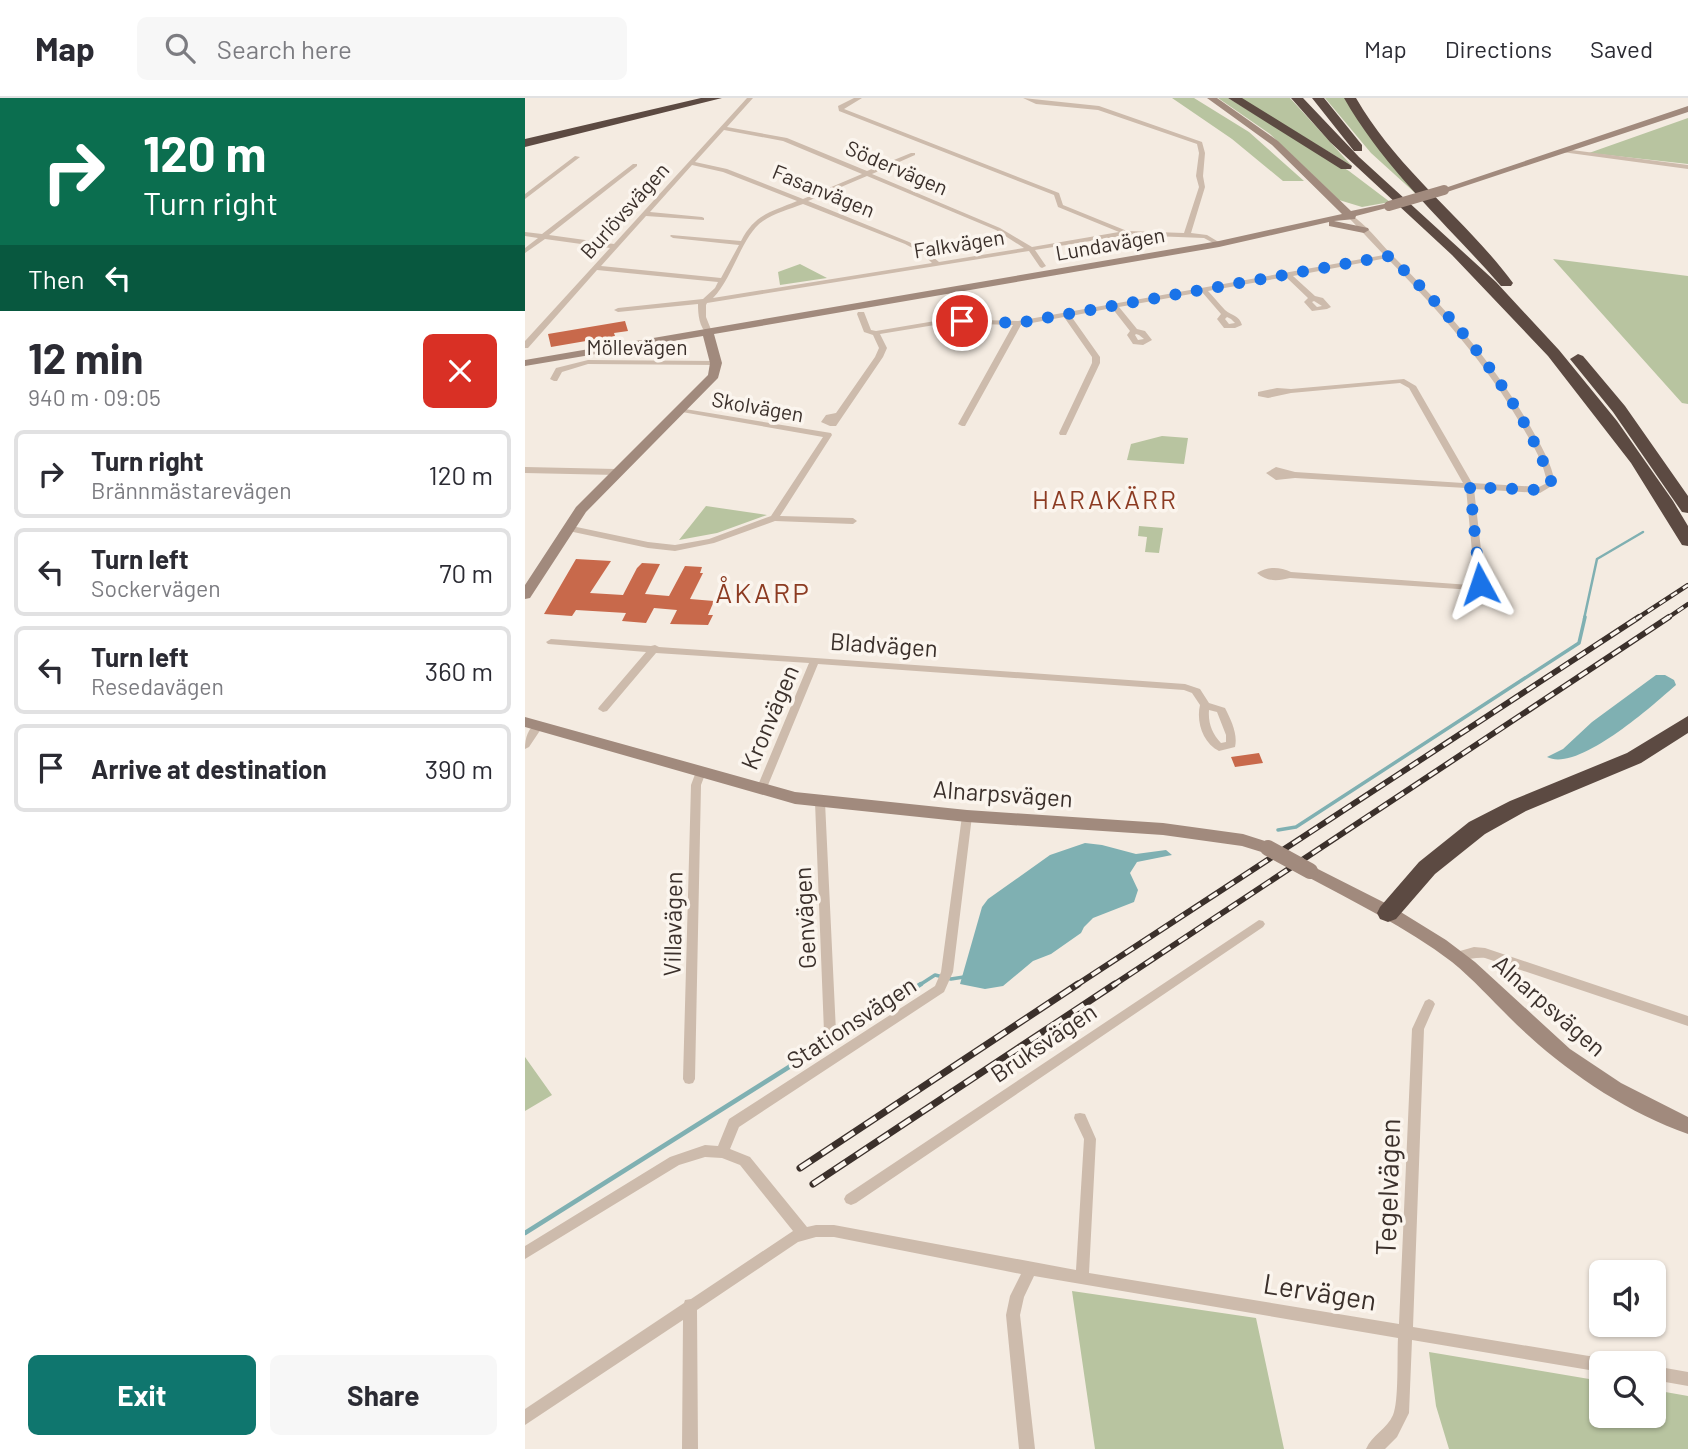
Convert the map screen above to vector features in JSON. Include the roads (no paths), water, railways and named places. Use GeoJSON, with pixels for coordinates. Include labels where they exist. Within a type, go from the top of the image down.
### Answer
{"type":"FeatureCollection","features":[{"type":"Feature","properties":{"kind":"highway"},"geometry":{"type":"LineString","coordinates":[[525,141],[716,98]]}},
{"type":"Feature","properties":{"kind":"highway"},"geometry":{"type":"LineString","coordinates":[[697,101],[723,98]]}},
{"type":"Feature","properties":{"kind":"highway"},"geometry":{"type":"LineString","coordinates":[[1234,98],[1353,171],[1455,250]]}},
{"type":"Feature","properties":{"kind":"highway"},"geometry":{"type":"LineString","coordinates":[[1297,98],[1342,150],[1455,250],[1533,327],[1565,364],[1684,526]]}},
{"type":"Feature","properties":{"kind":"highway"},"geometry":{"type":"LineString","coordinates":[[1318,98],[1379,169],[1506,283]]}},
{"type":"Feature","properties":{"kind":"highway"},"geometry":{"type":"LineString","coordinates":[[1350,98],[1364,123],[1388,155],[1598,382],[1684,526]]}},
{"type":"Feature","properties":{"kind":"highway"},"geometry":{"type":"LineString","coordinates":[[1388,913],[1427,868],[1477,828],[1518,806],[1634,758],[1688,723]]}},
{"type":"Feature","properties":{"kind":"main road"},"geometry":{"type":"LineString","coordinates":[[1211,98],[1269,139],[1351,217]]}},
{"type":"Feature","properties":{"kind":"main road","name":"Lundavägen"},"geometry":{"type":"LineString","coordinates":[[525,363],[1219,244],[1351,217],[1444,190],[1688,109]]}},
{"type":"Feature","properties":{"kind":"main road"},"geometry":{"type":"LineString","coordinates":[[1331,198],[1351,208],[1385,208]]}},
{"type":"Feature","properties":{"kind":"main road"},"geometry":{"type":"LineString","coordinates":[[1321,223],[1364,230]]}},
{"type":"Feature","properties":{"kind":"main road"},"geometry":{"type":"LineString","coordinates":[[525,595],[567,528],[616,472],[714,376],[716,363],[708,332]]}},
{"type":"Feature","properties":{"kind":"main road","name":"Alnarpsvägen"},"geometry":{"type":"LineString","coordinates":[[532,724],[761,790],[820,802],[967,816],[1163,828],[1243,840],[1268,848],[1388,913],[1457,956],[1567,1057],[1627,1096],[1688,1126]]}},
{"type":"Feature","properties":{"kind":"street","name":"Burlövsvägen"},"geometry":{"type":"LineString","coordinates":[[525,346],[750,98]]}},
{"type":"Feature","properties":{"kind":"street"},"geometry":{"type":"LineString","coordinates":[[859,98],[844,103],[840,107],[841,110],[1057,194],[1060,206],[1127,233]]}},
{"type":"Feature","properties":{"kind":"street"},"geometry":{"type":"LineString","coordinates":[[1025,98],[1036,102],[1099,108],[1200,143],[1203,149],[1199,180],[1202,187],[1187,235]]}},
{"type":"Feature","properties":{"kind":"street","name":"Södervägen"},"geometry":{"type":"LineString","coordinates":[[723,128],[785,139],[998,229],[1031,249],[1042,266]]}},
{"type":"Feature","properties":{"kind":"street"},"geometry":{"type":"LineString","coordinates":[[1564,151],[1688,167]]}},
{"type":"Feature","properties":{"kind":"street"},"geometry":{"type":"LineString","coordinates":[[708,332],[700,308],[704,301],[713,296],[751,228],[761,219],[913,154]]}},
{"type":"Feature","properties":{"kind":"street"},"geometry":{"type":"LineString","coordinates":[[525,197],[577,157]]}},
{"type":"Feature","properties":{"kind":"street","name":"Fasanvägen"},"geometry":{"type":"LineString","coordinates":[[691,163],[725,170],[803,200],[917,247],[938,264]]}},
{"type":"Feature","properties":{"kind":"street"},"geometry":{"type":"LineString","coordinates":[[525,251],[635,165]]}},
{"type":"Feature","properties":{"kind":"street"},"geometry":{"type":"LineString","coordinates":[[644,214],[702,219]]}},
{"type":"Feature","properties":{"kind":"street"},"geometry":{"type":"LineString","coordinates":[[1295,475],[1540,490],[1548,487],[1551,481],[1541,453],[1488,364],[1458,326],[1351,217]]}},
{"type":"Feature","properties":{"kind":"street","name":"Falkvägen"},"geometry":{"type":"LineString","coordinates":[[618,310],[704,301],[1127,233],[1208,236],[1219,244]]}},
{"type":"Feature","properties":{"kind":"street"},"geometry":{"type":"LineString","coordinates":[[525,234],[614,246]]}},
{"type":"Feature","properties":{"kind":"street"},"geometry":{"type":"LineString","coordinates":[[673,236],[743,243]]}},
{"type":"Feature","properties":{"kind":"street"},"geometry":{"type":"LineString","coordinates":[[861,314],[868,332],[947,321],[1018,323],[1389,256]]}},
{"type":"Feature","properties":{"kind":"street"},"geometry":{"type":"LineString","coordinates":[[596,268],[723,280]]}},
{"type":"Feature","properties":{"kind":"street"},"geometry":{"type":"LineString","coordinates":[[1287,274],[1312,298]]}},
{"type":"Feature","properties":{"kind":"street"},"geometry":{"type":"LineString","coordinates":[[1203,289],[1225,314]]}},
{"type":"Feature","properties":{"kind":"street"},"geometry":{"type":"LineString","coordinates":[[1114,306],[1134,331]]}},
{"type":"Feature","properties":{"kind":"street"},"geometry":{"type":"LineString","coordinates":[[1063,433],[1096,362],[1096,357],[1066,314]]}},
{"type":"Feature","properties":{"kind":"street"},"geometry":{"type":"LineString","coordinates":[[962,424],[1018,323]]}},
{"type":"Feature","properties":{"kind":"street"},"geometry":{"type":"LineString","coordinates":[[839,415],[882,352],[877,332]]}},
{"type":"Feature","properties":{"kind":"street","name":"Möllevägen"},"geometry":{"type":"LineString","coordinates":[[554,379],[559,370],[588,362],[716,363]]}},
{"type":"Feature","properties":{"kind":"street"},"geometry":{"type":"LineString","coordinates":[[1289,575],[1471,588],[1480,584],[1470,487],[1410,384],[1401,381],[1291,391]]}},
{"type":"Feature","properties":{"kind":"street","name":"Skolvägen"},"geometry":{"type":"LineString","coordinates":[[682,410],[768,427],[828,435],[774,518]]}},
{"type":"Feature","properties":{"kind":"street"},"geometry":{"type":"LineString","coordinates":[[525,470],[616,472]]}},
{"type":"Feature","properties":{"kind":"street"},"geometry":{"type":"LineString","coordinates":[[567,528],[675,548],[711,541],[774,518],[853,521]]}},
{"type":"Feature","properties":{"kind":"street","name":"Bladvägen"},"geometry":{"type":"LineString","coordinates":[[551,642],[1185,687],[1196,691],[1205,705]]}},
{"type":"Feature","properties":{"kind":"street"},"geometry":{"type":"LineString","coordinates":[[603,709],[655,648]]}},
{"type":"Feature","properties":{"kind":"street","name":"Kronvägen"},"geometry":{"type":"LineString","coordinates":[[761,790],[815,660]]}},
{"type":"Feature","properties":{"kind":"street"},"geometry":{"type":"LineString","coordinates":[[525,745],[532,724]]}},
{"type":"Feature","properties":{"kind":"street","name":"Villavägen"},"geometry":{"type":"LineString","coordinates":[[689,1079],[696,785],[701,772]]}},
{"type":"Feature","properties":{"kind":"street","name":"Genvägen"},"geometry":{"type":"LineString","coordinates":[[820,802],[830,1032]]}},
{"type":"Feature","properties":{"kind":"street","name":"Stationsvägen"},"geometry":{"type":"LineString","coordinates":[[722,1152],[734,1123],[940,989],[947,972],[967,816]]}},
{"type":"Feature","properties":{"kind":"street","name":"Bruksvägen"},"geometry":{"type":"LineString","coordinates":[[852,1199],[1259,924]]}},
{"type":"Feature","properties":{"kind":"street","name":"Alnarpsvägen"},"geometry":{"type":"LineString","coordinates":[[1457,956],[1474,951],[1485,953],[1688,1021]]}},
{"type":"Feature","properties":{"kind":"street","name":"Tegelvägen"},"geometry":{"type":"LineString","coordinates":[[1374,1449],[1392,1432],[1402,1413],[1418,1029],[1429,1004]]}},
{"type":"Feature","properties":{"kind":"street"},"geometry":{"type":"LineString","coordinates":[[1080,1118],[1090,1139],[1081,1278]]}},
{"type":"Feature","properties":{"kind":"street"},"geometry":{"type":"LineString","coordinates":[[525,1253],[675,1161],[705,1151],[722,1152],[745,1161],[804,1234],[794,1237],[690,1305],[525,1418]]}},
{"type":"Feature","properties":{"kind":"street","name":"Lervägen"},"geometry":{"type":"LineString","coordinates":[[804,1234],[834,1231],[1081,1278],[1589,1363]]}},
{"type":"Feature","properties":{"kind":"street"},"geometry":{"type":"LineString","coordinates":[[1027,1449],[1013,1315],[1017,1296],[1030,1269]]}},
{"type":"Feature","properties":{"kind":"street"},"geometry":{"type":"LineString","coordinates":[[690,1305],[690,1449]]}},
{"type":"Feature","properties":{"kind":"street"},"geometry":{"type":"LineString","coordinates":[[1666,1375],[1688,1379]]}},
{"type":"Feature","properties":{"kind":"water"},"geometry":{"type":"Polygon","coordinates":[[[1656,675],[1665,675],[1674,680],[1676,685],[1633,721],[1595,747],[1577,755],[1561,759],[1547,757],[1563,749],[1592,722],[1656,675]]]}},
{"type":"Feature","properties":{"kind":"water"},"geometry":{"type":"Polygon","coordinates":[[[1085,843],[1136,854],[1166,850],[1172,855],[1137,862],[1130,873],[1138,890],[1134,902],[1093,918],[1081,933],[1051,954],[1033,961],[1003,986],[985,989],[960,984],[982,907],[988,899],[1050,855],[1085,843]]]}},
{"type":"Feature","properties":{"kind":"waterway"},"geometry":{"type":"LineString","coordinates":[[1584,619],[1597,559],[1643,532]]}},
{"type":"Feature","properties":{"kind":"waterway"},"geometry":{"type":"LineString","coordinates":[[1278,830],[1296,827],[1579,643],[1585,617]]}},
{"type":"Feature","properties":{"kind":"waterway"},"geometry":{"type":"LineString","coordinates":[[918,986],[935,975],[951,979],[964,977]]}},
{"type":"Feature","properties":{"kind":"waterway"},"geometry":{"type":"LineString","coordinates":[[525,1233],[921,984]]}},
{"type":"Feature","properties":{"kind":"railway"},"geometry":{"type":"LineString","coordinates":[[1636,619],[1688,585]]}},
{"type":"Feature","properties":{"kind":"railway"},"geometry":{"type":"LineString","coordinates":[[1667,619],[1688,604]]}},
{"type":"Feature","properties":{"kind":"railway"},"geometry":{"type":"LineString","coordinates":[[1075,986],[1639,617]]}},
{"type":"Feature","properties":{"kind":"railway"},"geometry":{"type":"LineString","coordinates":[[1112,986],[1667,619]]}},
{"type":"Feature","properties":{"kind":"railway"},"geometry":{"type":"LineString","coordinates":[[800,1168],[1078,984]]}},
{"type":"Feature","properties":{"kind":"railway"},"geometry":{"type":"LineString","coordinates":[[813,1184],[1115,984]]}},
{"type":"Feature","properties":{"kind":"district","name":"HARAKÄRR"},"geometry":{"type":"Point","coordinates":[1105,498]}},
{"type":"Feature","properties":{"kind":"district","name":"ÅKARP"},"geometry":{"type":"Point","coordinates":[763,592]}}]}
